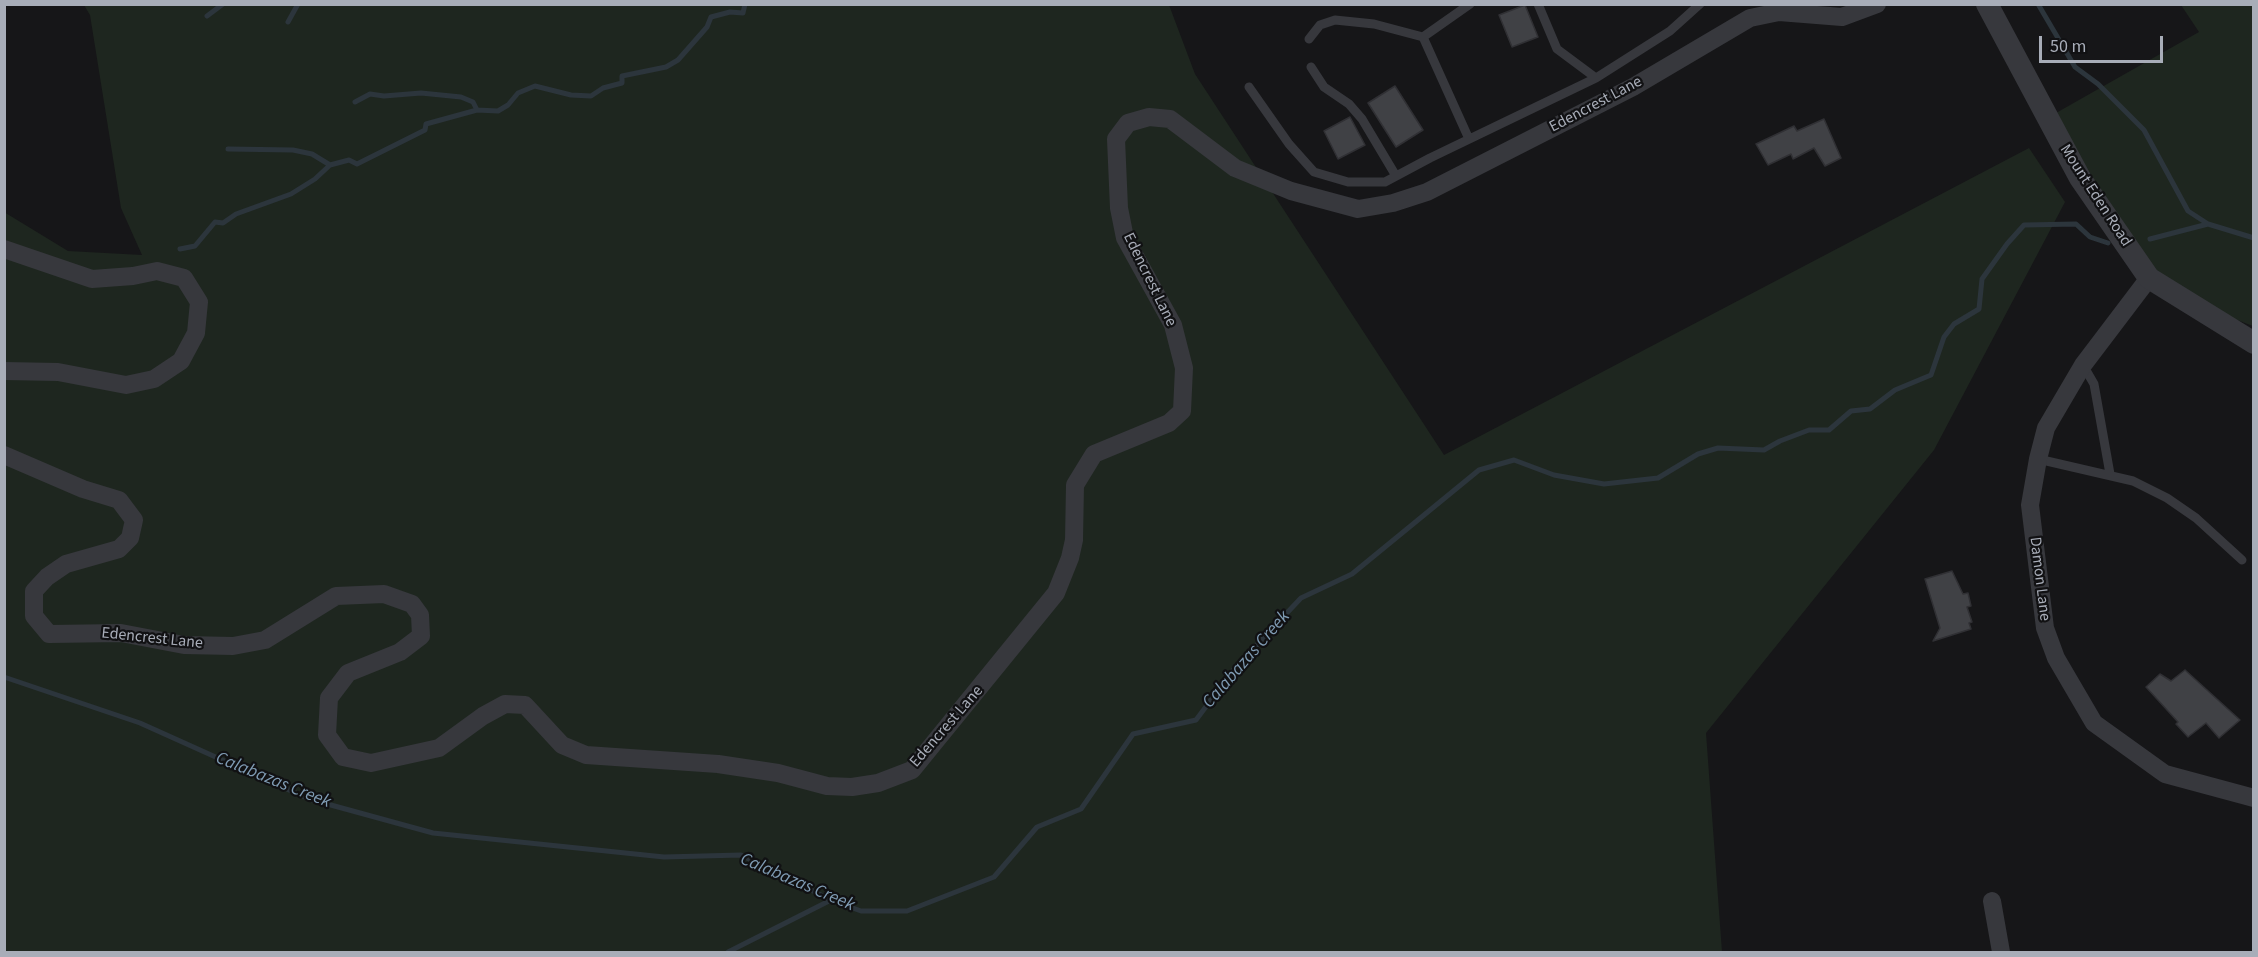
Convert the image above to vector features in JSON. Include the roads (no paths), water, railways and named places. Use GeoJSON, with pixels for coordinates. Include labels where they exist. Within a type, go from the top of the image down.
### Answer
{"type":"FeatureCollection","features":[{"type":"Feature","properties":{"kind":"street","name":"Edencrest Lane"},"geometry":{"type":"LineString","coordinates":[[4,455],[83,489],[119,500],[134,520],[130,538],[119,549],[66,564],[47,577],[34,591],[34,616],[49,634],[121,633],[184,645],[233,646],[265,640],[336,596],[384,594],[412,603],[420,615],[421,636],[400,652],[348,673],[329,699],[327,735],[343,757],[371,763],[439,748],[483,716],[505,704],[525,705],[562,745],[585,755],[718,764],[778,773],[826,786],[852,787],[878,783],[912,770],[1056,593],[1070,558],[1074,540],[1075,485],[1094,454],[1169,423],[1182,411],[1184,368],[1173,325],[1125,238],[1119,208],[1116,139],[1128,123],[1149,117],[1170,119],[1234,168],[1291,190],[1358,209],[1393,203],[1426,192],[1633,87],[1750,18],[1779,12],[1842,17],[1877,4]]}},
{"type":"Feature","properties":{"kind":"street","name":"Mount Eden Road"},"geometry":{"type":"LineString","coordinates":[[1987,4],[2080,178],[2149,278],[2253,343]]}},
{"type":"Feature","properties":{"kind":"street"},"geometry":{"type":"LineString","coordinates":[[4,249],[92,279],[133,276],[157,270],[184,278],[199,302],[195,333],[181,361],[154,379],[126,385],[58,372],[4,371]]}},
{"type":"Feature","properties":{"kind":"street","name":"Damon Lane"},"geometry":{"type":"LineString","coordinates":[[2149,278],[2083,365],[2046,428],[2030,505],[2045,628],[2056,658],[2094,723],[2165,774],[2253,798]]}},
{"type":"Feature","properties":{"kind":"street"},"geometry":{"type":"LineString","coordinates":[[1992,901],[2001,952]]}},
{"type":"Feature","properties":{"kind":"lane"},"geometry":{"type":"LineString","coordinates":[[1309,39],[1320,25],[1335,20],[1374,24],[1423,37],[1470,4]]}},
{"type":"Feature","properties":{"kind":"lane"},"geometry":{"type":"LineString","coordinates":[[1538,4],[1557,49],[1596,78]]}},
{"type":"Feature","properties":{"kind":"lane"},"geometry":{"type":"LineString","coordinates":[[1249,87],[1289,144],[1314,172],[1348,182],[1385,182],[1596,78],[1670,31],[1700,4]]}},
{"type":"Feature","properties":{"kind":"lane"},"geometry":{"type":"LineString","coordinates":[[1423,37],[1469,139]]}},
{"type":"Feature","properties":{"kind":"lane"},"geometry":{"type":"LineString","coordinates":[[1311,67],[1324,87],[1349,104],[1362,119],[1396,176]]}},
{"type":"Feature","properties":{"kind":"lane"},"geometry":{"type":"LineString","coordinates":[[2083,365],[2094,384],[2110,474]]}},
{"type":"Feature","properties":{"kind":"lane"},"geometry":{"type":"LineString","coordinates":[[2038,459],[2133,481],[2167,498],[2196,518],[2242,560]]}},
{"type":"Feature","properties":{"kind":"waterway"},"geometry":{"type":"LineString","coordinates":[[207,16],[223,4]]}},
{"type":"Feature","properties":{"kind":"waterway"},"geometry":{"type":"LineString","coordinates":[[288,22],[298,4]]}},
{"type":"Feature","properties":{"kind":"waterway"},"geometry":{"type":"LineString","coordinates":[[180,249],[195,246],[215,222],[223,223],[236,214],[291,194],[315,179],[330,165],[349,160],[357,164],[425,130],[426,124],[477,110],[498,111],[508,105],[518,93],[535,86],[571,95],[591,96],[603,88],[622,83],[622,76],[666,67],[678,60],[707,27],[711,17],[730,12],[743,13],[745,4]]}},
{"type":"Feature","properties":{"kind":"waterway"},"geometry":{"type":"LineString","coordinates":[[2038,4],[2075,67],[2098,84],[2144,130],[2188,211],[2208,224]]}},
{"type":"Feature","properties":{"kind":"waterway"},"geometry":{"type":"LineString","coordinates":[[355,102],[370,94],[384,96],[421,93],[461,97],[473,102],[477,110]]}},
{"type":"Feature","properties":{"kind":"waterway"},"geometry":{"type":"LineString","coordinates":[[228,149],[293,150],[312,154],[330,165]]}},
{"type":"Feature","properties":{"kind":"waterway","name":"Calabazas Creek"},"geometry":{"type":"LineString","coordinates":[[4,677],[140,723],[309,799],[433,833],[664,857],[741,855],[831,900],[861,911],[907,911],[994,877],[1037,827],[1081,809],[1133,734],[1196,720],[1234,669],[1301,598],[1352,574],[1479,470],[1514,460],[1554,475],[1604,484],[1658,478],[1698,454],[1718,448],[1764,450],[1809,430],[1829,430],[1851,411],[1870,409],[1895,390],[1931,375],[1944,337],[1954,324],[1979,309],[1982,279],[2024,225],[2076,224],[2090,237],[2108,243]]}},
{"type":"Feature","properties":{"kind":"waterway","name":"Calabazas Creek"},"geometry":{"type":"LineString","coordinates":[[2150,239],[2208,224],[2254,238]]}},
{"type":"Feature","properties":{"kind":"waterway"},"geometry":{"type":"LineString","coordinates":[[728,952],[831,900]]}}]}
